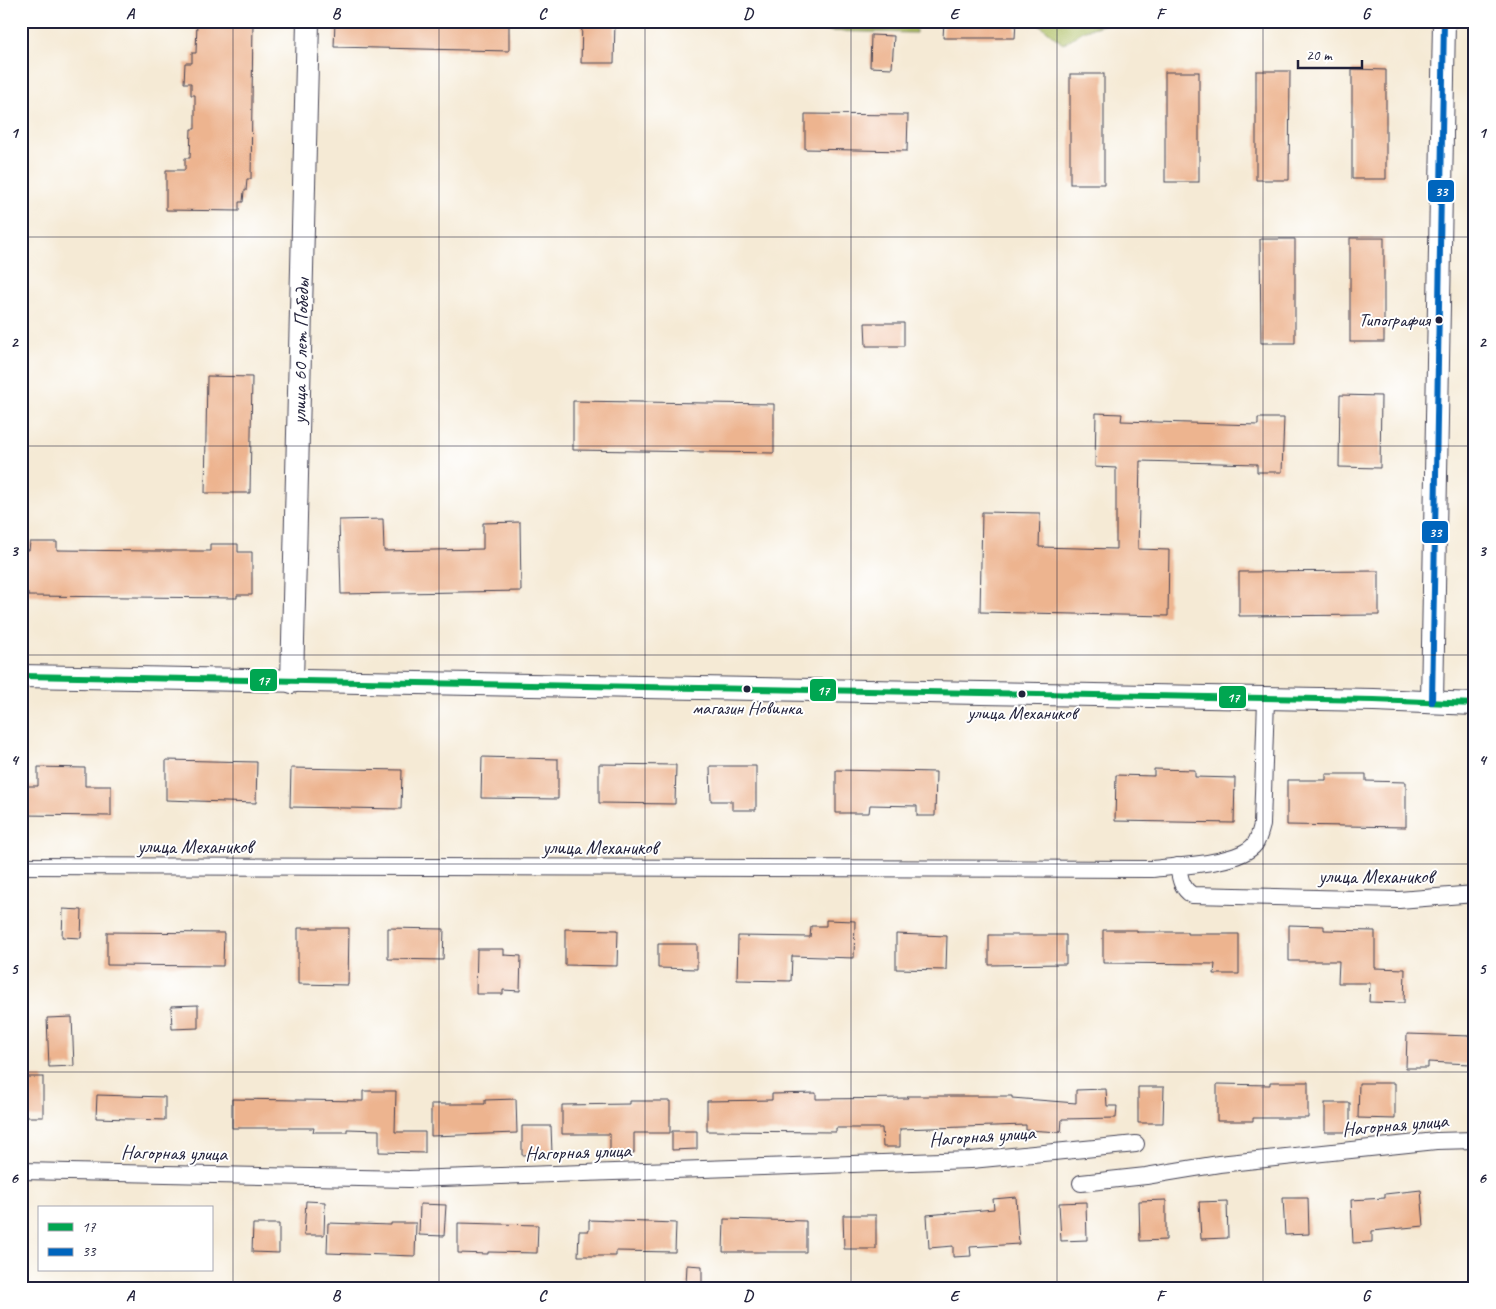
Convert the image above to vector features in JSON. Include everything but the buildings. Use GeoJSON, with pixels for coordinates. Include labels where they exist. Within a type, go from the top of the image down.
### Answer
{"type":"FeatureCollection","features":[{"type":"Feature","properties":{"kind":"main road","name":"улица 60 лет Победы"},"geometry":{"type":"LineString","coordinates":[[292,682],[308,21]]}},
{"type":"Feature","properties":{"kind":"main road"},"geometry":{"type":"LineString","coordinates":[[1432,702],[1444,21]]}},
{"type":"Feature","properties":{"kind":"main road"},"geometry":{"type":"LineString","coordinates":[[21,676],[1475,704]]}},
{"type":"Feature","properties":{"kind":"street","name":"улица Механиков"},"geometry":{"type":"LineString","coordinates":[[21,866],[1152,869],[1215,862],[1245,852],[1254,845],[1259,836],[1262,825],[1266,699]]}},
{"type":"Feature","properties":{"kind":"street","name":"улица Механиков"},"geometry":{"type":"LineString","coordinates":[[1178,866],[1182,884],[1186,891],[1192,895],[1399,900],[1475,894]]}},
{"type":"Feature","properties":{"kind":"street","name":"Нагорная улица"},"geometry":{"type":"LineString","coordinates":[[1081,1183],[1146,1176],[1219,1164],[1436,1141],[1475,1140]]}},
{"type":"Feature","properties":{"kind":"street","name":"Нагорная улица"},"geometry":{"type":"LineString","coordinates":[[21,1171],[409,1179],[971,1160],[1136,1144]]}},
{"type":"Feature","properties":{"kind":"green space"},"geometry":{"type":"Polygon","coordinates":[[[820,21],[916,21],[916,33],[820,31],[820,21]]]}},
{"type":"Feature","properties":{"kind":"green space"},"geometry":{"type":"Polygon","coordinates":[[[1040,21],[1117,21],[1085,30],[1063,44],[1040,25],[1040,21]]]}},
{"type":"Feature","properties":{"kind":"transit line","name":"33"},"geometry":{"type":"LineString","coordinates":[[1432,702],[1444,21]]}},
{"type":"Feature","properties":{"kind":"transit line","name":"17"},"geometry":{"type":"LineString","coordinates":[[21,676],[1374,700],[1475,704]]}},
{"type":"Feature","properties":{"kind":"place","name":"Типография"},"geometry":{"type":"Point","coordinates":[1439,320]}},
{"type":"Feature","properties":{"kind":"place","name":"магазин Новинка"},"geometry":{"type":"Point","coordinates":[747,689]}},
{"type":"Feature","properties":{"kind":"place","name":"улица Механиков"},"geometry":{"type":"Point","coordinates":[1022,694]}}]}
